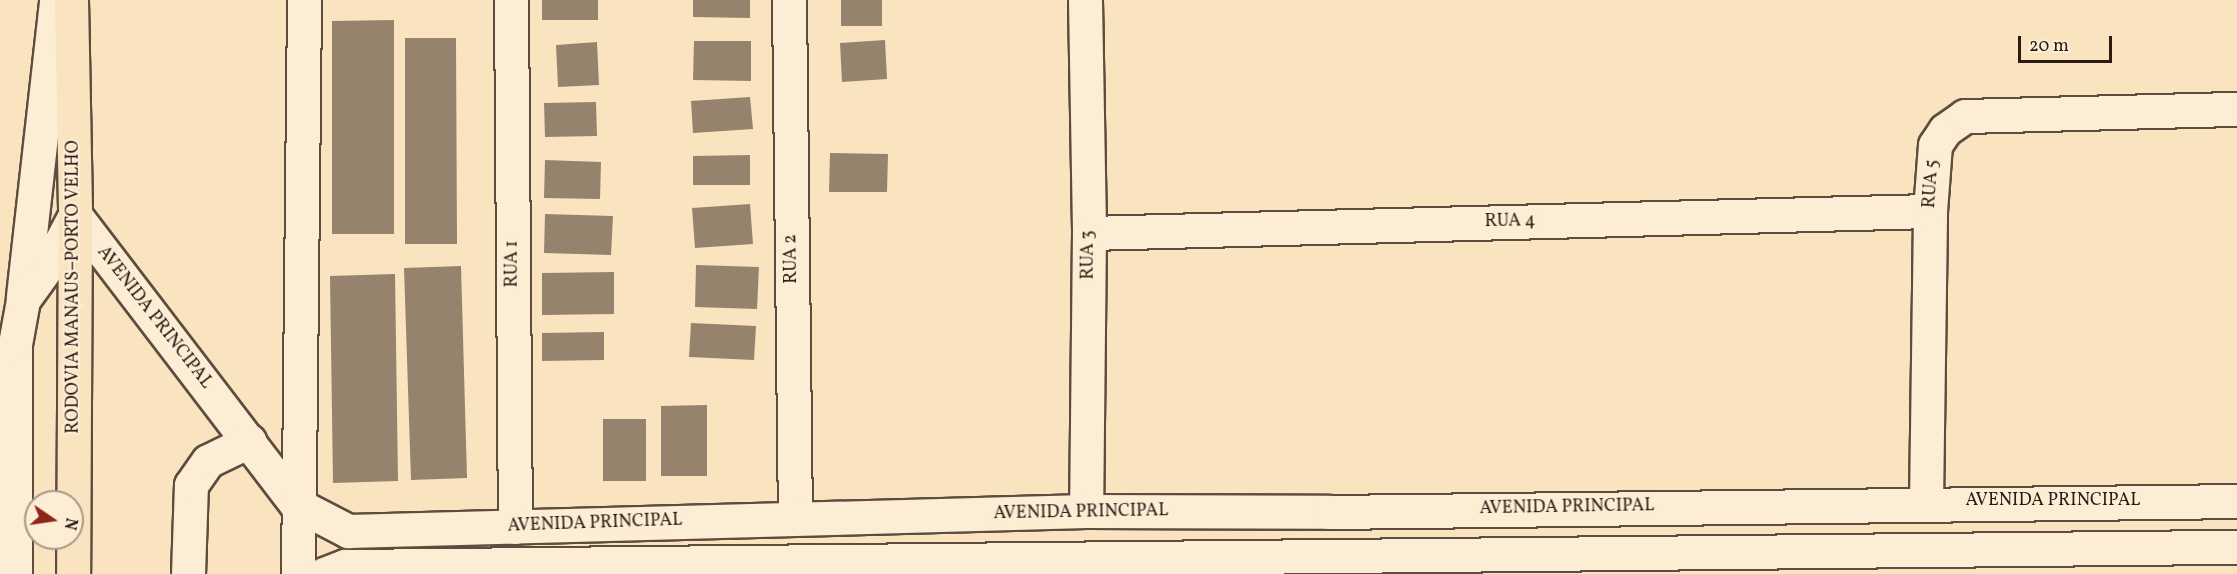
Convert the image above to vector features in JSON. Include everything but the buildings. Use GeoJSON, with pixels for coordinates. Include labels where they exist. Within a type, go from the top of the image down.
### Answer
{"type":"FeatureCollection","features":[{"type":"Feature","properties":{"kind":"highway","name":"RODOVIA MANAUS–PORTO VELHO"},"geometry":{"type":"LineString","coordinates":[[71,0],[75,215],[73,574]]}},
{"type":"Feature","properties":{"kind":"street"},"geometry":{"type":"LineString","coordinates":[[15,574],[15,344],[23,300],[56,0]]}},
{"type":"Feature","properties":{"kind":"street"},"geometry":{"type":"LineString","coordinates":[[298,574],[296,504],[304,0]]}},
{"type":"Feature","properties":{"kind":"street","name":"RUA 1"},"geometry":{"type":"LineString","coordinates":[[511,0],[515,527]]}},
{"type":"Feature","properties":{"kind":"street","name":"RUA 2"},"geometry":{"type":"LineString","coordinates":[[789,0],[795,518]]}},
{"type":"Feature","properties":{"kind":"street","name":"RUA 3"},"geometry":{"type":"LineString","coordinates":[[1085,0],[1089,233],[1086,511]]}},
{"type":"Feature","properties":{"kind":"street","name":"RUA 5"},"geometry":{"type":"LineString","coordinates":[[1926,502],[1930,211],[1935,145],[1945,130],[1965,116],[2237,109]]}},
{"type":"Feature","properties":{"kind":"street","name":"RUA 4"},"geometry":{"type":"LineString","coordinates":[[1089,233],[1930,211]]}},
{"type":"Feature","properties":{"kind":"street"},"geometry":{"type":"LineString","coordinates":[[23,300],[49,264],[75,215]]}},
{"type":"Feature","properties":{"kind":"street","name":"AVENIDA PRINCIPAL"},"geometry":{"type":"LineString","coordinates":[[75,215],[296,504],[348,531],[1086,511],[1329,512],[1926,502],[2236,501]]}},
{"type":"Feature","properties":{"kind":"street"},"geometry":{"type":"LineString","coordinates":[[188,574],[191,485],[208,461],[249,441]]}},
{"type":"Feature","properties":{"kind":"street"},"geometry":{"type":"LineString","coordinates":[[2040,548],[2042,501]]}},
{"type":"Feature","properties":{"kind":"street"},"geometry":{"type":"LineString","coordinates":[[2234,547],[2236,501]]}},
{"type":"Feature","properties":{"kind":"street"},"geometry":{"type":"LineString","coordinates":[[1139,512],[1139,558]]}},
{"type":"Feature","properties":{"kind":"street"},"geometry":{"type":"LineString","coordinates":[[1327,558],[1329,512]]}},
{"type":"Feature","properties":{"kind":"street","name":"AVENIDA PRINCIPAL"},"geometry":{"type":"LineString","coordinates":[[324,574],[345,566],[1327,558],[2234,547]]}}]}
